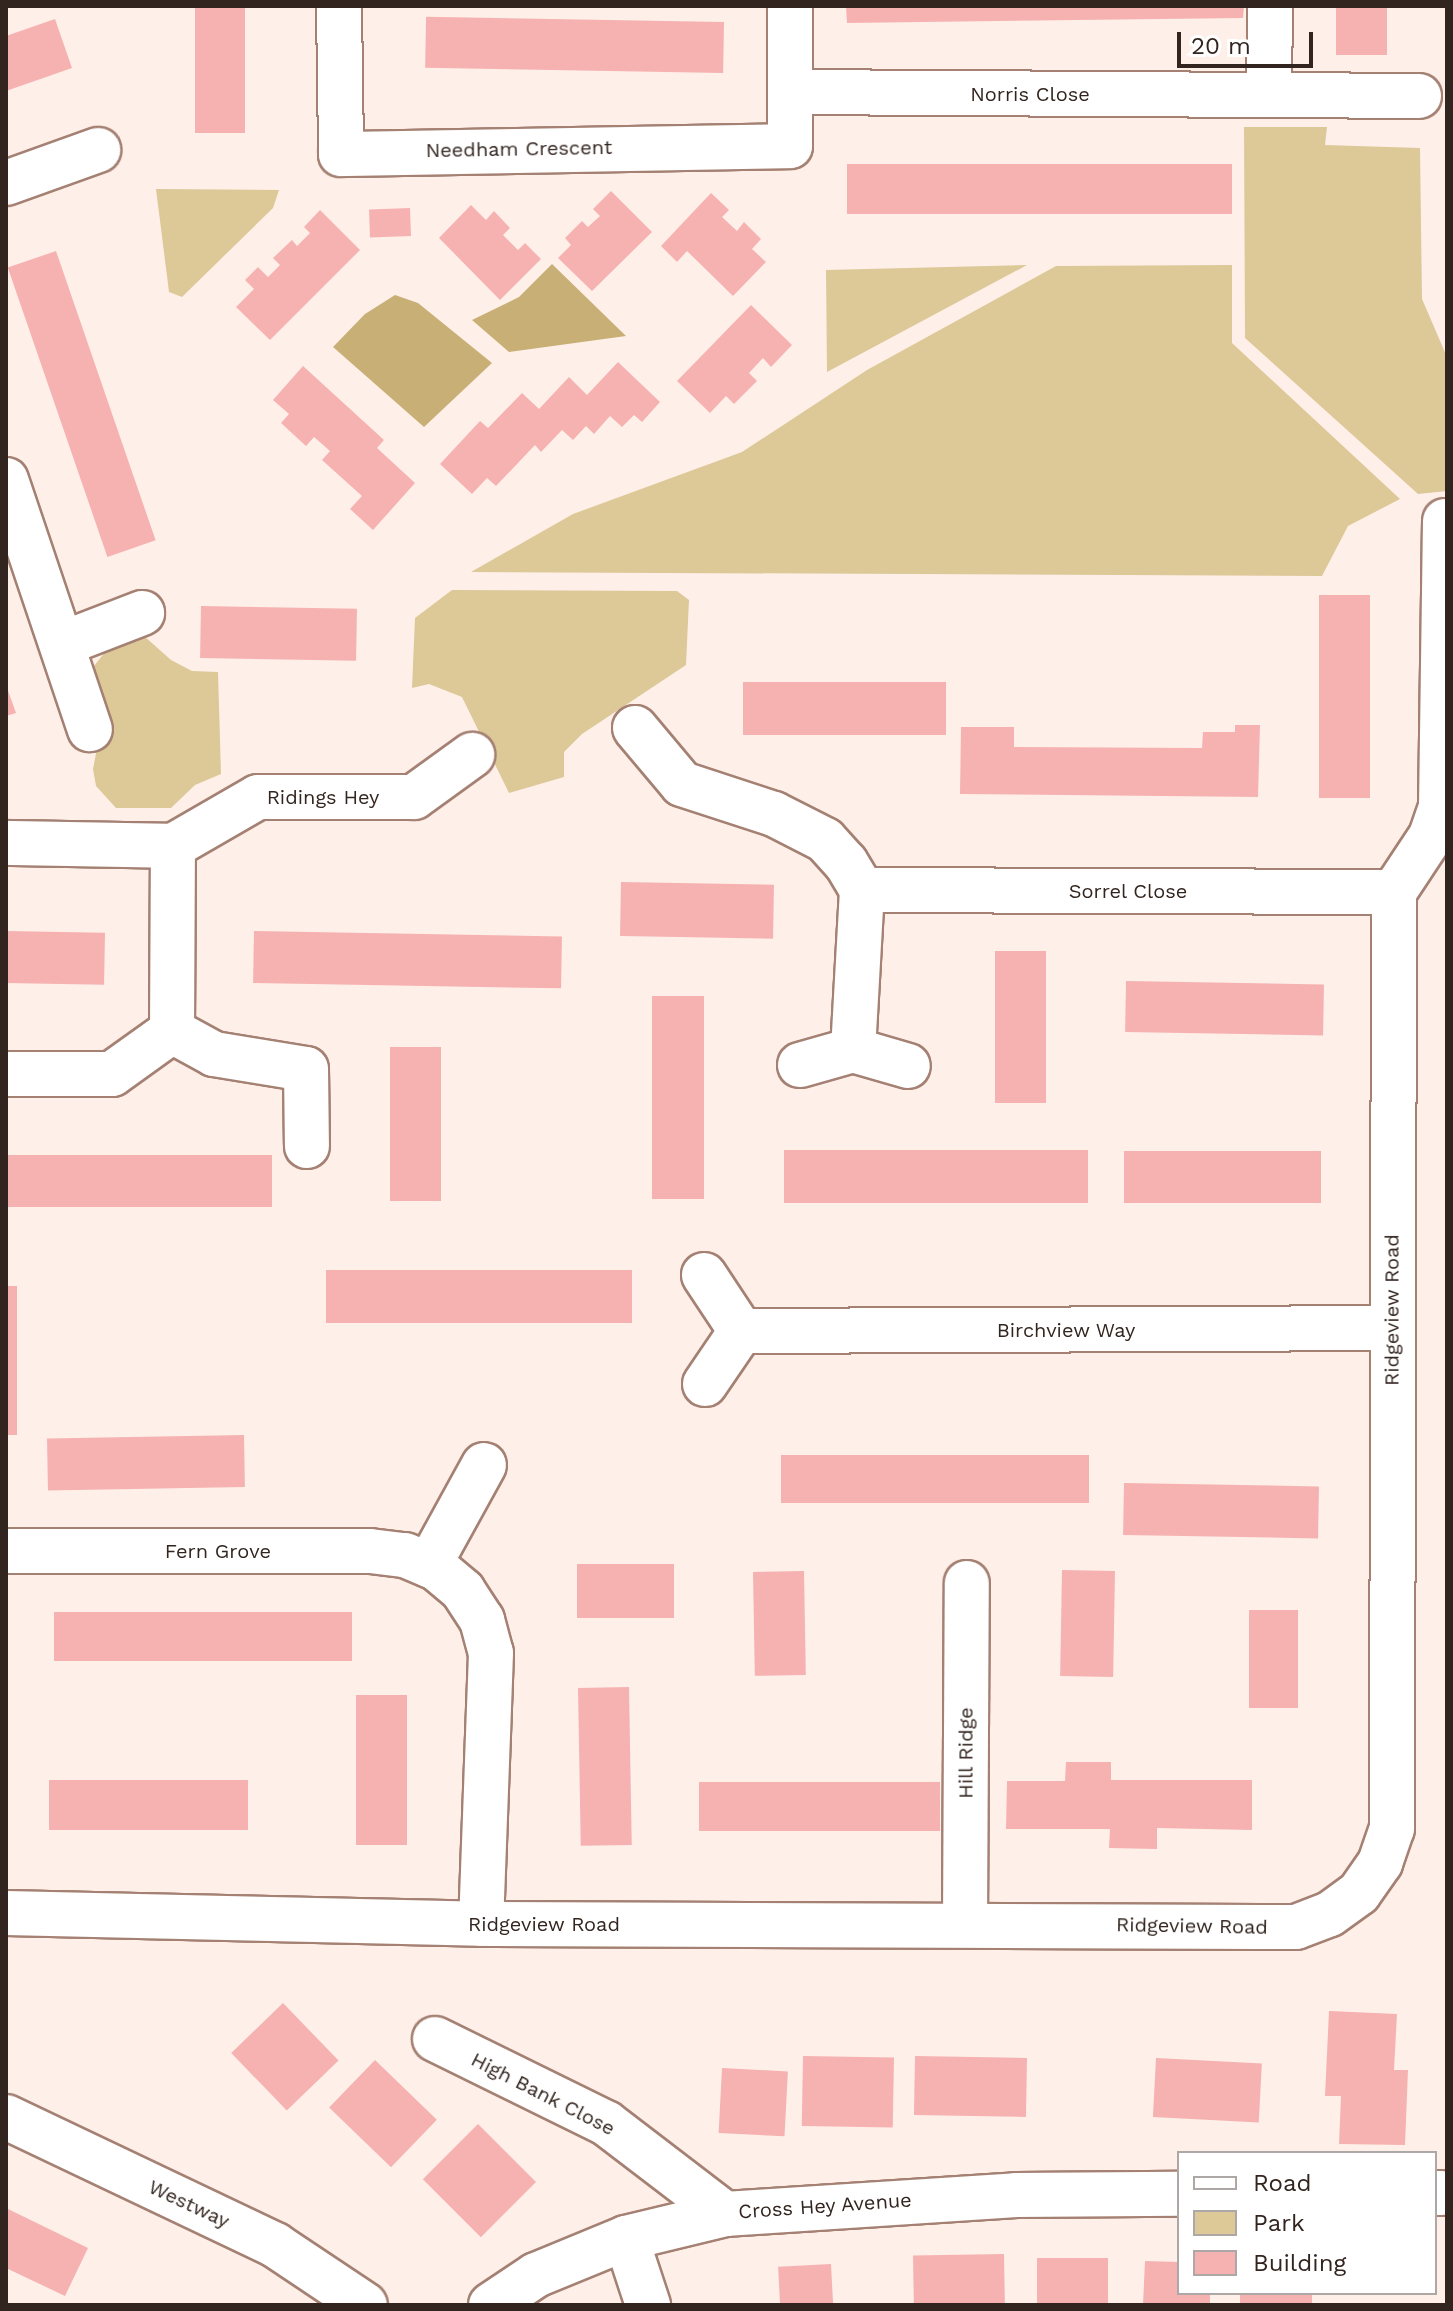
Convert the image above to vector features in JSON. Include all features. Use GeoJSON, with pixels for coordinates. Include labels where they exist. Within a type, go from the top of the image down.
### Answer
{"type":"FeatureCollection","features":[{"type":"Feature","properties":{"kind":"street","name":"Needham Crescent"},"geometry":{"type":"LineString","coordinates":[[339,6],[341,154],[790,146],[790,92]]}},
{"type":"Feature","properties":{"kind":"street"},"geometry":{"type":"LineString","coordinates":[[790,6],[790,92]]}},
{"type":"Feature","properties":{"kind":"street"},"geometry":{"type":"LineString","coordinates":[[1269,95],[1270,6]]}},
{"type":"Feature","properties":{"kind":"street","name":"Norris Close"},"geometry":{"type":"LineString","coordinates":[[790,92],[1419,96]]}},
{"type":"Feature","properties":{"kind":"street"},"geometry":{"type":"LineString","coordinates":[[6,183],[98,150]]}},
{"type":"Feature","properties":{"kind":"street"},"geometry":{"type":"LineString","coordinates":[[6,480],[90,729]]}},
{"type":"Feature","properties":{"kind":"street"},"geometry":{"type":"LineString","coordinates":[[1394,892],[1431,836],[1441,807],[1445,521]]}},
{"type":"Feature","properties":{"kind":"street"},"geometry":{"type":"LineString","coordinates":[[62,644],[142,613]]}},
{"type":"Feature","properties":{"kind":"street"},"geometry":{"type":"LineString","coordinates":[[635,728],[682,784],[774,814],[825,840],[862,890],[853,1050]]}},
{"type":"Feature","properties":{"kind":"street","name":"Ridings Hey"},"geometry":{"type":"LineString","coordinates":[[173,846],[258,797],[414,797],[472,755]]}},
{"type":"Feature","properties":{"kind":"street"},"geometry":{"type":"LineString","coordinates":[[6,843],[173,846],[172,1031]]}},
{"type":"Feature","properties":{"kind":"street","name":"Sorrel Close"},"geometry":{"type":"LineString","coordinates":[[862,890],[1394,892]]}},
{"type":"Feature","properties":{"kind":"street","name":"Ridgeview Road"},"geometry":{"type":"LineString","coordinates":[[6,1913],[481,1924],[965,1923],[1296,1927],[1330,1914],[1359,1893],[1380,1863],[1392,1829],[1393,1805],[1391,1328],[1394,892]]}},
{"type":"Feature","properties":{"kind":"street"},"geometry":{"type":"LineString","coordinates":[[6,1074],[112,1074],[172,1031]]}},
{"type":"Feature","properties":{"kind":"street"},"geometry":{"type":"LineString","coordinates":[[172,1031],[214,1054],[306,1069],[307,1146]]}},
{"type":"Feature","properties":{"kind":"street"},"geometry":{"type":"LineString","coordinates":[[800,1065],[853,1050],[908,1066]]}},
{"type":"Feature","properties":{"kind":"street"},"geometry":{"type":"LineString","coordinates":[[704,1275],[741,1331],[705,1384]]}},
{"type":"Feature","properties":{"kind":"street","name":"Birchview Way"},"geometry":{"type":"LineString","coordinates":[[741,1331],[1391,1328]]}},
{"type":"Feature","properties":{"kind":"street"},"geometry":{"type":"LineString","coordinates":[[429,1565],[484,1465]]}},
{"type":"Feature","properties":{"kind":"street","name":"Fern Grove"},"geometry":{"type":"LineString","coordinates":[[6,1551],[370,1551],[405,1555],[429,1565],[463,1591],[482,1620],[491,1653],[481,1924]]}},
{"type":"Feature","properties":{"kind":"street","name":"Hill Ridge"},"geometry":{"type":"LineString","coordinates":[[965,1923],[967,1583]]}},
{"type":"Feature","properties":{"kind":"street","name":"High Bank Close"},"geometry":{"type":"LineString","coordinates":[[435,2039],[606,2123],[725,2214]]}},
{"type":"Feature","properties":{"kind":"street","name":"Westway"},"geometry":{"type":"LineString","coordinates":[[6,2117],[275,2245],[365,2305]]}},
{"type":"Feature","properties":{"kind":"street","name":"Cross Hey Avenue"},"geometry":{"type":"LineString","coordinates":[[491,2305],[536,2275],[626,2238],[725,2214],[969,2197],[1177,2194]]}},
{"type":"Feature","properties":{"kind":"street"},"geometry":{"type":"LineString","coordinates":[[626,2238],[648,2305]]}},
{"type":"Feature","properties":{"kind":"green space"},"geometry":{"type":"Polygon","coordinates":[[[1244,127],[1327,127],[1325,145],[1420,148],[1422,299],[1447,357],[1447,491],[1418,494],[1245,338],[1244,127]]]}},
{"type":"Feature","properties":{"kind":"green space"},"geometry":{"type":"Polygon","coordinates":[[[156,189],[279,190],[273,208],[182,297],[169,292],[156,189]]]}},
{"type":"Feature","properties":{"kind":"green space"},"geometry":{"type":"Polygon","coordinates":[[[1027,265],[827,372],[826,270],[1027,265]]]}},
{"type":"Feature","properties":{"kind":"green space"},"geometry":{"type":"Polygon","coordinates":[[[1232,265],[1232,343],[1400,499],[1348,526],[1322,576],[471,572],[573,514],[742,452],[867,370],[1056,266],[1232,265]]]}},
{"type":"Feature","properties":{"kind":"green space"},"geometry":{"type":"Polygon","coordinates":[[[452,590],[677,591],[689,600],[686,665],[582,734],[564,752],[564,777],[509,793],[462,697],[429,684],[412,688],[415,618],[452,590]]]}},
{"type":"Feature","properties":{"kind":"green space"},"geometry":{"type":"Polygon","coordinates":[[[144,636],[171,660],[192,671],[218,672],[221,774],[195,785],[171,808],[116,808],[96,786],[93,769],[98,743],[90,671],[110,646],[144,636]]]}},
{"type":"Feature","properties":{"kind":"shaded area"},"geometry":{"type":"Polygon","coordinates":[[[552,264],[626,336],[509,352],[472,320],[519,297],[552,264]]]}},
{"type":"Feature","properties":{"kind":"shaded area"},"geometry":{"type":"Polygon","coordinates":[[[395,295],[418,303],[492,363],[424,427],[333,347],[365,314],[395,295]]]}},
{"type":"Feature","properties":{"kind":"building"},"geometry":{"type":"Polygon","coordinates":[[[195,6],[245,6],[245,133],[195,133],[195,6]]]}},
{"type":"Feature","properties":{"kind":"building"},"geometry":{"type":"Polygon","coordinates":[[[846,6],[1244,6],[1243,18],[847,23],[846,6]]]}},
{"type":"Feature","properties":{"kind":"building"},"geometry":{"type":"Polygon","coordinates":[[[1336,6],[1387,6],[1387,55],[1336,55],[1336,6]]]}},
{"type":"Feature","properties":{"kind":"building"},"geometry":{"type":"Polygon","coordinates":[[[426,17],[724,22],[723,73],[425,68],[426,17]]]}},
{"type":"Feature","properties":{"kind":"building"},"geometry":{"type":"Polygon","coordinates":[[[55,19],[72,68],[6,91],[6,36],[55,19]]]}},
{"type":"Feature","properties":{"kind":"building"},"geometry":{"type":"Polygon","coordinates":[[[847,164],[1232,164],[1232,214],[847,214],[847,164]]]}},
{"type":"Feature","properties":{"kind":"building"},"geometry":{"type":"Polygon","coordinates":[[[611,191],[652,232],[592,291],[558,258],[571,245],[565,238],[582,221],[588,227],[600,216],[593,209],[611,191]]]}},
{"type":"Feature","properties":{"kind":"building"},"geometry":{"type":"Polygon","coordinates":[[[711,193],[729,210],[722,217],[737,231],[744,222],[761,239],[752,249],[766,262],[733,296],[687,251],[677,262],[661,246],[711,193]]]}},
{"type":"Feature","properties":{"kind":"building"},"geometry":{"type":"Polygon","coordinates":[[[471,205],[486,220],[494,211],[510,228],[503,235],[518,250],[525,243],[541,259],[500,300],[439,238],[471,205]]]}},
{"type":"Feature","properties":{"kind":"building"},"geometry":{"type":"Polygon","coordinates":[[[410,208],[411,236],[370,237],[369,209],[410,208]]]}},
{"type":"Feature","properties":{"kind":"building"},"geometry":{"type":"Polygon","coordinates":[[[320,210],[360,250],[270,340],[236,307],[254,289],[245,280],[258,267],[268,277],[280,265],[273,258],[292,240],[297,246],[310,233],[304,227],[320,210]]]}},
{"type":"Feature","properties":{"kind":"building"},"geometry":{"type":"Polygon","coordinates":[[[56,251],[156,540],[107,557],[8,268],[56,251]]]}},
{"type":"Feature","properties":{"kind":"building"},"geometry":{"type":"Polygon","coordinates":[[[751,305],[792,345],[771,367],[763,358],[749,373],[757,381],[734,404],[726,396],[710,413],[677,381],[751,305]]]}},
{"type":"Feature","properties":{"kind":"building"},"geometry":{"type":"Polygon","coordinates":[[[618,362],[660,402],[642,422],[634,415],[622,427],[610,416],[594,434],[586,426],[573,440],[562,430],[541,452],[535,445],[496,486],[487,478],[472,494],[440,464],[480,421],[488,428],[522,393],[539,409],[569,377],[587,395],[618,362]]]}},
{"type":"Feature","properties":{"kind":"building"},"geometry":{"type":"Polygon","coordinates":[[[303,366],[384,440],[377,448],[415,483],[373,530],[350,509],[362,496],[322,460],[330,451],[314,437],[306,446],[281,423],[289,414],[273,400],[303,366]]]}},
{"type":"Feature","properties":{"kind":"building"},"geometry":{"type":"Polygon","coordinates":[[[1319,595],[1370,595],[1370,798],[1319,798],[1319,595]]]}},
{"type":"Feature","properties":{"kind":"building"},"geometry":{"type":"Polygon","coordinates":[[[201,606],[357,609],[356,661],[200,658],[201,606]]]}},
{"type":"Feature","properties":{"kind":"building"},"geometry":{"type":"Polygon","coordinates":[[[743,682],[946,682],[946,735],[743,735],[743,682]]]}},
{"type":"Feature","properties":{"kind":"building"},"geometry":{"type":"Polygon","coordinates":[[[6,685],[16,713],[6,716],[6,685]]]}},
{"type":"Feature","properties":{"kind":"building"},"geometry":{"type":"Polygon","coordinates":[[[1235,725],[1260,725],[1258,797],[960,794],[961,727],[1014,727],[1014,747],[1202,748],[1203,732],[1235,732],[1235,725]]]}},
{"type":"Feature","properties":{"kind":"building"},"geometry":{"type":"Polygon","coordinates":[[[621,882],[774,885],[773,939],[620,936],[621,882]]]}},
{"type":"Feature","properties":{"kind":"building"},"geometry":{"type":"Polygon","coordinates":[[[6,931],[105,933],[104,985],[6,983],[6,931]]]}},
{"type":"Feature","properties":{"kind":"building"},"geometry":{"type":"Polygon","coordinates":[[[254,931],[562,936],[561,988],[253,983],[254,931]]]}},
{"type":"Feature","properties":{"kind":"building"},"geometry":{"type":"Polygon","coordinates":[[[995,951],[1046,951],[1046,1103],[995,1103],[995,951]]]}},
{"type":"Feature","properties":{"kind":"building"},"geometry":{"type":"Polygon","coordinates":[[[1126,981],[1324,984],[1323,1035],[1125,1032],[1126,981]]]}},
{"type":"Feature","properties":{"kind":"building"},"geometry":{"type":"Polygon","coordinates":[[[652,996],[704,996],[704,1199],[652,1199],[652,996]]]}},
{"type":"Feature","properties":{"kind":"building"},"geometry":{"type":"Polygon","coordinates":[[[390,1047],[441,1047],[441,1201],[390,1201],[390,1047]]]}},
{"type":"Feature","properties":{"kind":"building"},"geometry":{"type":"Polygon","coordinates":[[[784,1150],[1088,1150],[1088,1203],[784,1203],[784,1150]]]}},
{"type":"Feature","properties":{"kind":"building"},"geometry":{"type":"Polygon","coordinates":[[[1124,1151],[1321,1151],[1321,1203],[1124,1203],[1124,1151]]]}},
{"type":"Feature","properties":{"kind":"building"},"geometry":{"type":"Polygon","coordinates":[[[6,1155],[272,1155],[272,1207],[6,1207],[6,1155]]]}},
{"type":"Feature","properties":{"kind":"building"},"geometry":{"type":"Polygon","coordinates":[[[326,1270],[632,1270],[632,1323],[326,1323],[326,1270]]]}},
{"type":"Feature","properties":{"kind":"building"},"geometry":{"type":"Polygon","coordinates":[[[6,1286],[17,1286],[17,1435],[6,1435],[6,1286]]]}},
{"type":"Feature","properties":{"kind":"building"},"geometry":{"type":"Polygon","coordinates":[[[244,1435],[245,1487],[48,1490],[47,1438],[244,1435]]]}},
{"type":"Feature","properties":{"kind":"building"},"geometry":{"type":"Polygon","coordinates":[[[781,1455],[1089,1455],[1089,1503],[781,1503],[781,1455]]]}},
{"type":"Feature","properties":{"kind":"building"},"geometry":{"type":"Polygon","coordinates":[[[1124,1483],[1319,1486],[1318,1538],[1123,1535],[1124,1483]]]}},
{"type":"Feature","properties":{"kind":"building"},"geometry":{"type":"Polygon","coordinates":[[[577,1564],[674,1564],[674,1618],[577,1618],[577,1564]]]}},
{"type":"Feature","properties":{"kind":"building"},"geometry":{"type":"Polygon","coordinates":[[[1062,1570],[1115,1571],[1113,1677],[1060,1676],[1062,1570]]]}},
{"type":"Feature","properties":{"kind":"building"},"geometry":{"type":"Polygon","coordinates":[[[804,1571],[806,1675],[755,1676],[753,1572],[804,1571]]]}},
{"type":"Feature","properties":{"kind":"building"},"geometry":{"type":"Polygon","coordinates":[[[1249,1610],[1298,1610],[1298,1708],[1249,1708],[1249,1610]]]}},
{"type":"Feature","properties":{"kind":"building"},"geometry":{"type":"Polygon","coordinates":[[[54,1612],[352,1612],[352,1661],[54,1661],[54,1612]]]}},
{"type":"Feature","properties":{"kind":"building"},"geometry":{"type":"Polygon","coordinates":[[[629,1687],[632,1845],[581,1846],[578,1688],[629,1687]]]}},
{"type":"Feature","properties":{"kind":"building"},"geometry":{"type":"Polygon","coordinates":[[[356,1695],[407,1695],[407,1845],[356,1845],[356,1695]]]}},
{"type":"Feature","properties":{"kind":"building"},"geometry":{"type":"Polygon","coordinates":[[[1066,1762],[1111,1762],[1111,1780],[1252,1780],[1252,1830],[1157,1828],[1157,1849],[1109,1848],[1110,1829],[1006,1829],[1007,1781],[1065,1781],[1066,1762]]]}},
{"type":"Feature","properties":{"kind":"building"},"geometry":{"type":"Polygon","coordinates":[[[49,1780],[248,1780],[248,1830],[49,1830],[49,1780]]]}},
{"type":"Feature","properties":{"kind":"building"},"geometry":{"type":"Polygon","coordinates":[[[699,1782],[940,1782],[940,1831],[699,1831],[699,1782]]]}},
{"type":"Feature","properties":{"kind":"building"},"geometry":{"type":"Polygon","coordinates":[[[283,2003],[339,2061],[287,2111],[231,2053],[283,2003]]]}},
{"type":"Feature","properties":{"kind":"building"},"geometry":{"type":"Polygon","coordinates":[[[1329,2011],[1397,2014],[1394,2070],[1408,2070],[1405,2145],[1339,2144],[1341,2096],[1325,2096],[1329,2011]]]}},
{"type":"Feature","properties":{"kind":"building"},"geometry":{"type":"Polygon","coordinates":[[[803,2056],[894,2058],[893,2128],[802,2126],[803,2056]]]}},
{"type":"Feature","properties":{"kind":"building"},"geometry":{"type":"Polygon","coordinates":[[[915,2056],[1027,2058],[1026,2117],[914,2115],[915,2056]]]}},
{"type":"Feature","properties":{"kind":"building"},"geometry":{"type":"Polygon","coordinates":[[[1156,2058],[1262,2064],[1259,2122],[1153,2117],[1156,2058]]]}},
{"type":"Feature","properties":{"kind":"building"},"geometry":{"type":"Polygon","coordinates":[[[375,2060],[437,2120],[391,2167],[329,2107],[375,2060]]]}},
{"type":"Feature","properties":{"kind":"building"},"geometry":{"type":"Polygon","coordinates":[[[722,2068],[788,2071],[785,2136],[719,2133],[722,2068]]]}},
{"type":"Feature","properties":{"kind":"building"},"geometry":{"type":"Polygon","coordinates":[[[478,2124],[536,2182],[481,2237],[423,2179],[478,2124]]]}},
{"type":"Feature","properties":{"kind":"building"},"geometry":{"type":"Polygon","coordinates":[[[8,2209],[88,2248],[65,2296],[6,2268],[8,2209]]]}},
{"type":"Feature","properties":{"kind":"building"},"geometry":{"type":"Polygon","coordinates":[[[1004,2254],[1005,2305],[914,2305],[913,2256],[1004,2254]]]}},
{"type":"Feature","properties":{"kind":"building"},"geometry":{"type":"Polygon","coordinates":[[[1037,2258],[1108,2258],[1108,2305],[1037,2305],[1037,2258]]]}},
{"type":"Feature","properties":{"kind":"building"},"geometry":{"type":"Polygon","coordinates":[[[1145,2261],[1177,2262],[1177,2295],[1210,2295],[1210,2305],[1143,2305],[1145,2261]]]}},
{"type":"Feature","properties":{"kind":"building"},"geometry":{"type":"Polygon","coordinates":[[[831,2264],[833,2305],[780,2305],[778,2267],[831,2264]]]}},
{"type":"Feature","properties":{"kind":"building"},"geometry":{"type":"Polygon","coordinates":[[[1240,2295],[1312,2295],[1312,2305],[1240,2305],[1240,2295]]]}}]}
